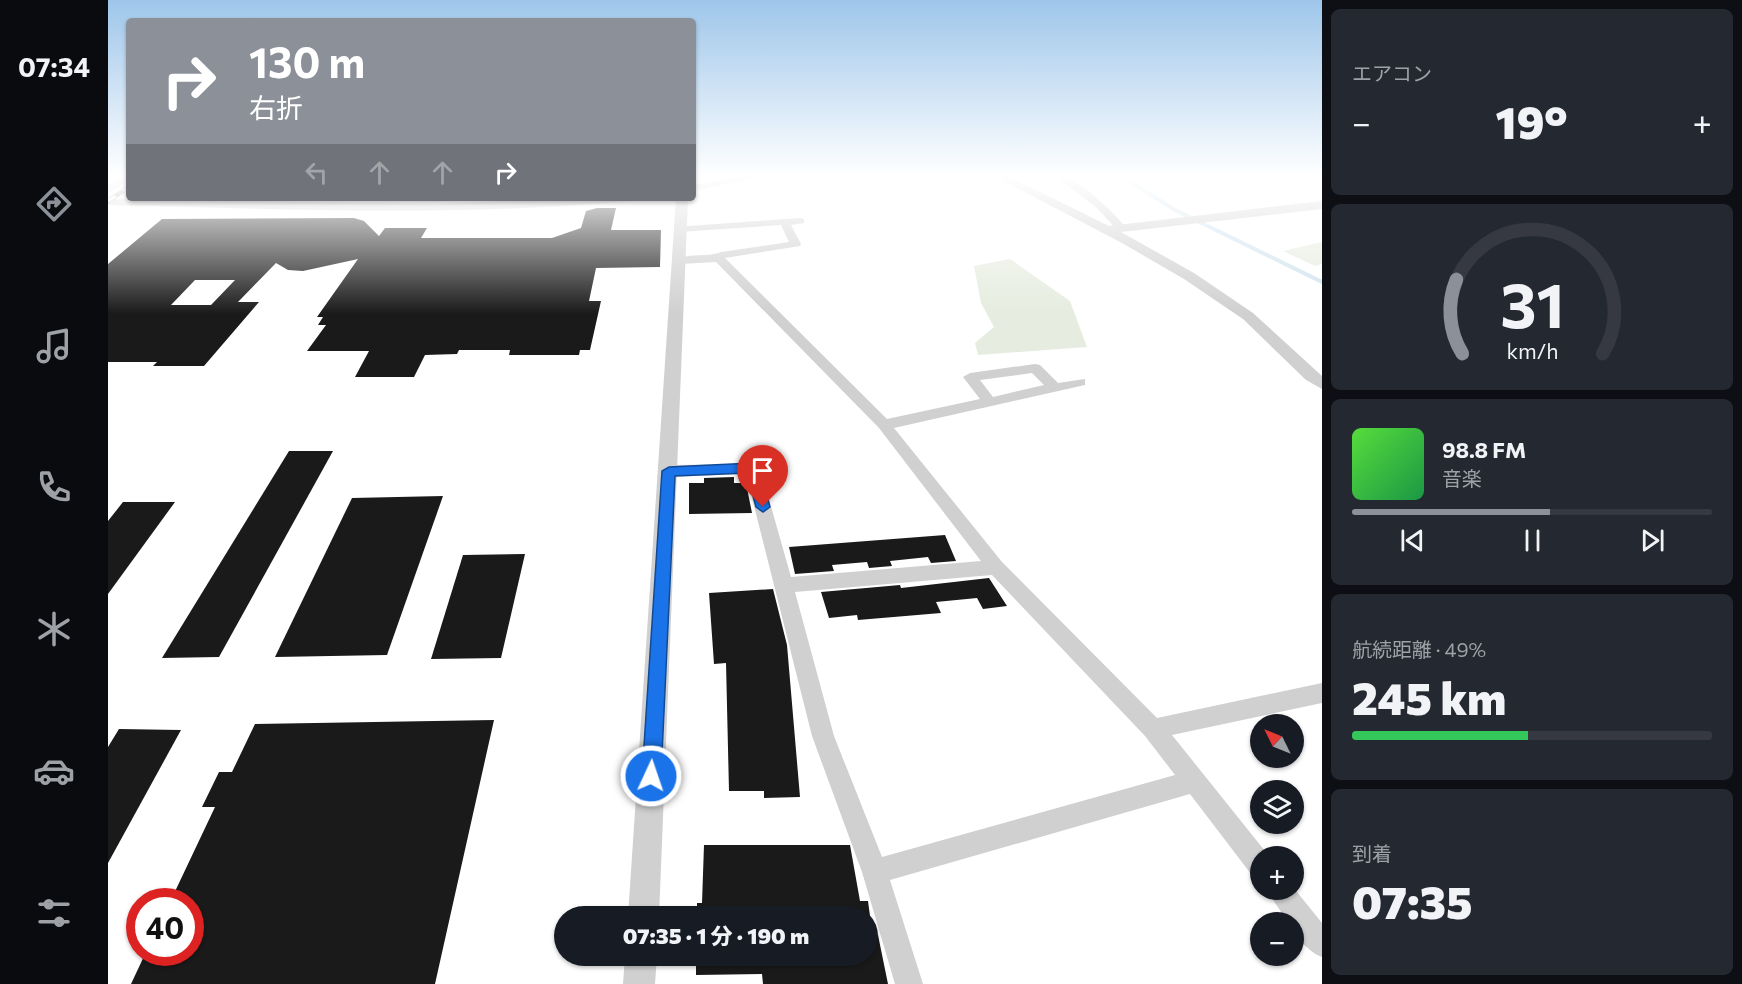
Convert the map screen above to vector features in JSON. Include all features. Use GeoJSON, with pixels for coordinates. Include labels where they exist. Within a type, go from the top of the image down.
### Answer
{"type":"FeatureCollection","features":[{"type":"Feature","properties":{"kind":"street"},"geometry":{"type":"LineString","coordinates":[[644,906],[669,471],[680,222]]}},
{"type":"Feature","properties":{"kind":"street"},"geometry":{"type":"LineString","coordinates":[[680,229],[793,222]]}},
{"type":"Feature","properties":{"kind":"street"},"geometry":{"type":"LineString","coordinates":[[1098,222],[1115,230],[1249,317],[1298,367],[1322,384]]}},
{"type":"Feature","properties":{"kind":"street"},"geometry":{"type":"LineString","coordinates":[[1110,222],[1115,230]]}},
{"type":"Feature","properties":{"kind":"street"},"geometry":{"type":"LineString","coordinates":[[1115,230],[1172,222]]}},
{"type":"Feature","properties":{"kind":"street"},"geometry":{"type":"LineString","coordinates":[[680,261],[718,258],[721,255],[796,244],[784,223]]}},
{"type":"Feature","properties":{"kind":"street"},"geometry":{"type":"LineString","coordinates":[[718,258],[884,425],[996,567],[1154,729],[1250,852]]}},
{"type":"Feature","properties":{"kind":"street"},"geometry":{"type":"LineString","coordinates":[[988,400],[970,377],[1035,368],[1054,387]]}},
{"type":"Feature","properties":{"kind":"street"},"geometry":{"type":"LineString","coordinates":[[884,425],[988,400],[1080,382]]}},
{"type":"Feature","properties":{"kind":"street"},"geometry":{"type":"LineString","coordinates":[[669,471],[753,468],[823,735],[875,872],[909,984]]}},
{"type":"Feature","properties":{"kind":"street"},"geometry":{"type":"LineString","coordinates":[[784,585],[996,567]]}},
{"type":"Feature","properties":{"kind":"street"},"geometry":{"type":"LineString","coordinates":[[1154,729],[1322,693]]}},
{"type":"Feature","properties":{"kind":"street"},"geometry":{"type":"LineString","coordinates":[[875,872],[1194,781]]}},
{"type":"Feature","properties":{"kind":"street"},"geometry":{"type":"LineString","coordinates":[[1287,900],[1322,944]]}},
{"type":"Feature","properties":{"kind":"street"},"geometry":{"type":"LineString","coordinates":[[639,984],[640,966]]}},
{"type":"Feature","properties":{"kind":"shaded area"},"geometry":{"type":"Polygon","coordinates":[[[1322,242],[1322,264],[1315,266],[1283,251],[1322,242]]]}},
{"type":"Feature","properties":{"kind":"shaded area"},"geometry":{"type":"Polygon","coordinates":[[[1010,259],[1070,301],[1087,347],[978,355],[975,343],[994,327],[981,303],[974,266],[1010,259]]]}},
{"type":"Feature","properties":{"kind":"building"},"geometry":{"type":"Polygon","coordinates":[[[158,222],[365,222],[379,236],[385,228],[427,228],[421,238],[552,238],[581,228],[583,222],[613,222],[611,230],[661,230],[660,267],[596,268],[589,301],[601,301],[590,350],[580,350],[579,355],[509,355],[510,350],[459,350],[457,354],[425,355],[414,377],[355,377],[369,351],[307,351],[326,325],[318,325],[323,317],[317,317],[358,259],[303,271],[288,270],[276,263],[238,302],[259,302],[204,366],[153,366],[157,362],[108,362],[108,264],[158,222]],[[195,280],[171,305],[211,305],[235,280],[195,280]]]}},
{"type":"Feature","properties":{"kind":"building"},"geometry":{"type":"Polygon","coordinates":[[[289,451],[333,451],[219,657],[162,658],[289,451]]]}},
{"type":"Feature","properties":{"kind":"building"},"geometry":{"type":"Polygon","coordinates":[[[734,477],[734,483],[746,483],[752,513],[689,514],[689,483],[704,483],[704,478],[734,477]]]}},
{"type":"Feature","properties":{"kind":"building"},"geometry":{"type":"Polygon","coordinates":[[[443,496],[387,655],[275,657],[352,498],[443,496]]]}},
{"type":"Feature","properties":{"kind":"building"},"geometry":{"type":"Polygon","coordinates":[[[123,502],[175,502],[108,594],[108,521],[123,502]]]}},
{"type":"Feature","properties":{"kind":"building"},"geometry":{"type":"Polygon","coordinates":[[[945,535],[956,561],[931,563],[928,557],[890,561],[892,566],[869,568],[867,562],[832,565],[834,571],[795,574],[789,547],[945,535]]]}},
{"type":"Feature","properties":{"kind":"building"},"geometry":{"type":"Polygon","coordinates":[[[525,554],[501,658],[431,659],[463,555],[525,554]]]}},
{"type":"Feature","properties":{"kind":"building"},"geometry":{"type":"Polygon","coordinates":[[[989,578],[1007,606],[983,609],[977,598],[936,602],[941,613],[858,620],[857,615],[829,618],[821,592],[900,585],[901,588],[989,578]]]}},
{"type":"Feature","properties":{"kind":"building"},"geometry":{"type":"Polygon","coordinates":[[[773,589],[787,645],[800,797],[764,798],[764,791],[729,791],[726,663],[714,664],[709,593],[773,589]]]}},
{"type":"Feature","properties":{"kind":"building"},"geometry":{"type":"Polygon","coordinates":[[[494,720],[435,984],[131,984],[139,966],[204,966],[204,888],[177,888],[215,807],[202,807],[219,772],[232,772],[255,724],[494,720]]]}},
{"type":"Feature","properties":{"kind":"building"},"geometry":{"type":"Polygon","coordinates":[[[119,729],[181,730],[108,863],[108,747],[119,729]]]}},
{"type":"Feature","properties":{"kind":"building"},"geometry":{"type":"Polygon","coordinates":[[[704,845],[850,845],[860,901],[868,901],[869,906],[697,906],[697,903],[702,903],[704,845]]]}},
{"type":"Feature","properties":{"kind":"building"},"geometry":{"type":"Polygon","coordinates":[[[878,935],[888,984],[763,984],[762,974],[696,975],[696,966],[878,966],[878,935]]]}},
{"type":"Feature","properties":{"kind":"waterway"},"geometry":{"type":"LineString","coordinates":[[1199,222],[1322,282]]}},
{"type":"Feature","properties":{"kind":"route"},"geometry":{"type":"LineString","coordinates":[[651,776],[669,471],[753,468],[763,507]]}}]}
